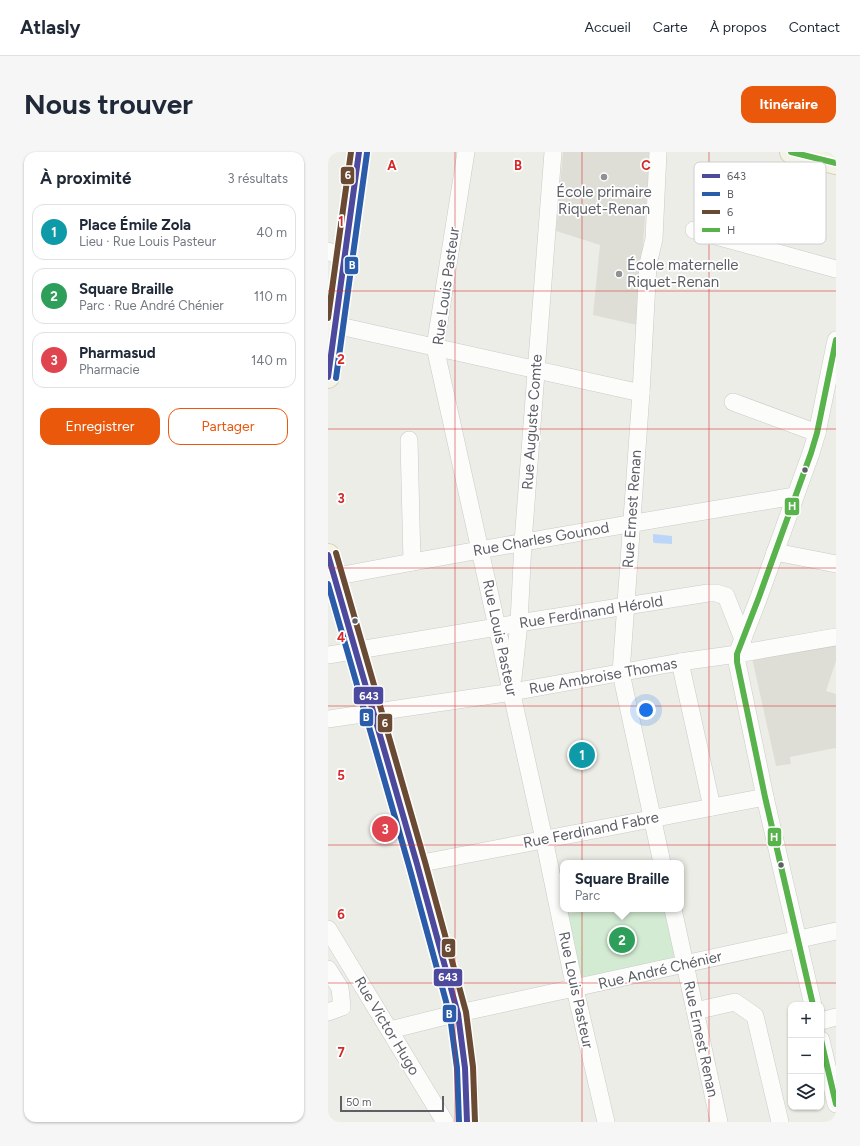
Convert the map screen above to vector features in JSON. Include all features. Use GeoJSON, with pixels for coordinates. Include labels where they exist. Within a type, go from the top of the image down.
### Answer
{"type":"FeatureCollection","features":[{"type":"Feature","properties":{"kind":"main road"},"geometry":{"type":"LineString","coordinates":[[328,377],[336,255],[359,152]]}},
{"type":"Feature","properties":{"kind":"main road"},"geometry":{"type":"LineString","coordinates":[[791,152],[836,163]]}},
{"type":"Feature","properties":{"kind":"main road"},"geometry":{"type":"LineString","coordinates":[[328,555],[331,577],[355,650],[458,1014],[466,1083],[467,1122]]}},
{"type":"Feature","properties":{"kind":"street","name":"Rue Louis Pasteur"},"geometry":{"type":"LineString","coordinates":[[466,152],[435,347],[512,692],[575,989],[606,1122]]}},
{"type":"Feature","properties":{"kind":"street","name":"Rue Auguste Comte"},"geometry":{"type":"LineString","coordinates":[[512,692],[519,623],[523,542],[553,152]]}},
{"type":"Feature","properties":{"kind":"street","name":"Rue Ernest Renan"},"geometry":{"type":"LineString","coordinates":[[658,152],[654,239],[648,264],[641,393],[621,673],[661,860]]}},
{"type":"Feature","properties":{"kind":"street"},"geometry":{"type":"LineString","coordinates":[[745,244],[836,269]]}},
{"type":"Feature","properties":{"kind":"street"},"geometry":{"type":"LineString","coordinates":[[332,323],[641,393]]}},
{"type":"Feature","properties":{"kind":"street"},"geometry":{"type":"LineString","coordinates":[[812,1002],[765,797],[737,662],[737,654],[776,552],[817,433],[836,340]]}},
{"type":"Feature","properties":{"kind":"street"},"geometry":{"type":"LineString","coordinates":[[732,402],[817,433]]}},
{"type":"Feature","properties":{"kind":"street"},"geometry":{"type":"LineString","coordinates":[[409,440],[412,562]]}},
{"type":"Feature","properties":{"kind":"street","name":"Rue Charles Gounod"},"geometry":{"type":"LineString","coordinates":[[331,577],[631,523],[796,496]]}},
{"type":"Feature","properties":{"kind":"street"},"geometry":{"type":"LineString","coordinates":[[776,552],[836,564]]}},
{"type":"Feature","properties":{"kind":"street","name":"Rue Ferdinand Hérold"},"geometry":{"type":"LineString","coordinates":[[328,655],[708,593],[716,593],[747,601],[759,597]]}},
{"type":"Feature","properties":{"kind":"street"},"geometry":{"type":"LineString","coordinates":[[726,596],[743,638]]}},
{"type":"Feature","properties":{"kind":"street","name":"Rue Ambroise Thomas"},"geometry":{"type":"LineString","coordinates":[[328,719],[512,692],[680,662],[836,637]]}},
{"type":"Feature","properties":{"kind":"street"},"geometry":{"type":"LineString","coordinates":[[680,662],[712,807]]}},
{"type":"Feature","properties":{"kind":"street","name":"Rue Ferdinand Fabre"},"geometry":{"type":"LineString","coordinates":[[416,864],[765,797]]}},
{"type":"Feature","properties":{"kind":"street","name":"Rue Ernest Renan"},"geometry":{"type":"LineString","coordinates":[[674,912],[719,1122]]}},
{"type":"Feature","properties":{"kind":"street","name":"Rue Victor Hugo"},"geometry":{"type":"LineString","coordinates":[[328,929],[446,1122]]}},
{"type":"Feature","properties":{"kind":"street","name":"Rue André Chénier"},"geometry":{"type":"LineString","coordinates":[[390,1030],[836,931]]}},
{"type":"Feature","properties":{"kind":"street"},"geometry":{"type":"LineString","coordinates":[[328,969],[340,988],[342,1008],[328,1012]]}},
{"type":"Feature","properties":{"kind":"street"},"geometry":{"type":"LineString","coordinates":[[695,1011],[735,1002],[756,1016],[780,1122]]}},
{"type":"Feature","properties":{"kind":"street"},"geometry":{"type":"LineString","coordinates":[[824,1020],[836,1017]]}},
{"type":"Feature","properties":{"kind":"street"},"geometry":{"type":"LineString","coordinates":[[824,1053],[836,1104]]}},
{"type":"Feature","properties":{"kind":"shaded area","name":"École primaire Riquet-Renan"},"geometry":{"type":"Polygon","coordinates":[[[563,152],[650,152],[637,325],[593,315],[600,245],[556,231],[563,152]]]}},
{"type":"Feature","properties":{"kind":"shaded area"},"geometry":{"type":"Polygon","coordinates":[[[836,644],[836,661],[826,691],[836,694],[836,749],[790,757],[791,764],[776,766],[752,658],[836,644]]]}},
{"type":"Feature","properties":{"kind":"green space"},"geometry":{"type":"Polygon","coordinates":[[[579,912],[674,912],[685,964],[575,989],[560,916],[579,912]]]}},
{"type":"Feature","properties":{"kind":"water"},"geometry":{"type":"Polygon","coordinates":[[[653,534],[672,536],[672,544],[654,543],[653,534]]]}},
{"type":"Feature","properties":{"kind":"transit line","name":"6"},"geometry":{"type":"LineString","coordinates":[[328,318],[351,152]]}},
{"type":"Feature","properties":{"kind":"transit line","name":"643"},"geometry":{"type":"LineString","coordinates":[[328,377],[359,152]]}},
{"type":"Feature","properties":{"kind":"transit line","name":"H"},"geometry":{"type":"LineString","coordinates":[[791,152],[836,163]]}},
{"type":"Feature","properties":{"kind":"transit line","name":"B"},"geometry":{"type":"LineString","coordinates":[[336,378],[367,153]]}},
{"type":"Feature","properties":{"kind":"transit line","name":"H"},"geometry":{"type":"LineString","coordinates":[[812,1002],[765,797],[737,662],[737,654],[811,453],[817,433],[836,340]]}},
{"type":"Feature","properties":{"kind":"transit line","name":"6"},"geometry":{"type":"LineString","coordinates":[[336,553],[425,862],[466,1012],[473,1067],[475,1122]]}},
{"type":"Feature","properties":{"kind":"transit line","name":"643"},"geometry":{"type":"LineString","coordinates":[[328,555],[417,864],[458,1014],[465,1068],[467,1122]]}},
{"type":"Feature","properties":{"kind":"transit line","name":"B"},"geometry":{"type":"LineString","coordinates":[[328,584],[409,866],[450,1016],[457,1068],[459,1122]]}},
{"type":"Feature","properties":{"kind":"transit line","name":"H"},"geometry":{"type":"LineString","coordinates":[[824,1053],[836,1104]]}},
{"type":"Feature","properties":{"kind":"place","name":"École primaire Riquet-Renan"},"geometry":{"type":"Point","coordinates":[604,177]}},
{"type":"Feature","properties":{"kind":"place","name":"École maternelle Riquet-Renan"},"geometry":{"type":"Point","coordinates":[619,274]}},
{"type":"Feature","properties":{"kind":"place","name":"Place Émile Zola"},"geometry":{"type":"Point","coordinates":[582,755]}},
{"type":"Feature","properties":{"kind":"place","name":"Pharmasud"},"geometry":{"type":"Point","coordinates":[385,829]}},
{"type":"Feature","properties":{"kind":"place","name":"Square Braille"},"geometry":{"type":"Point","coordinates":[622,940]}}]}
